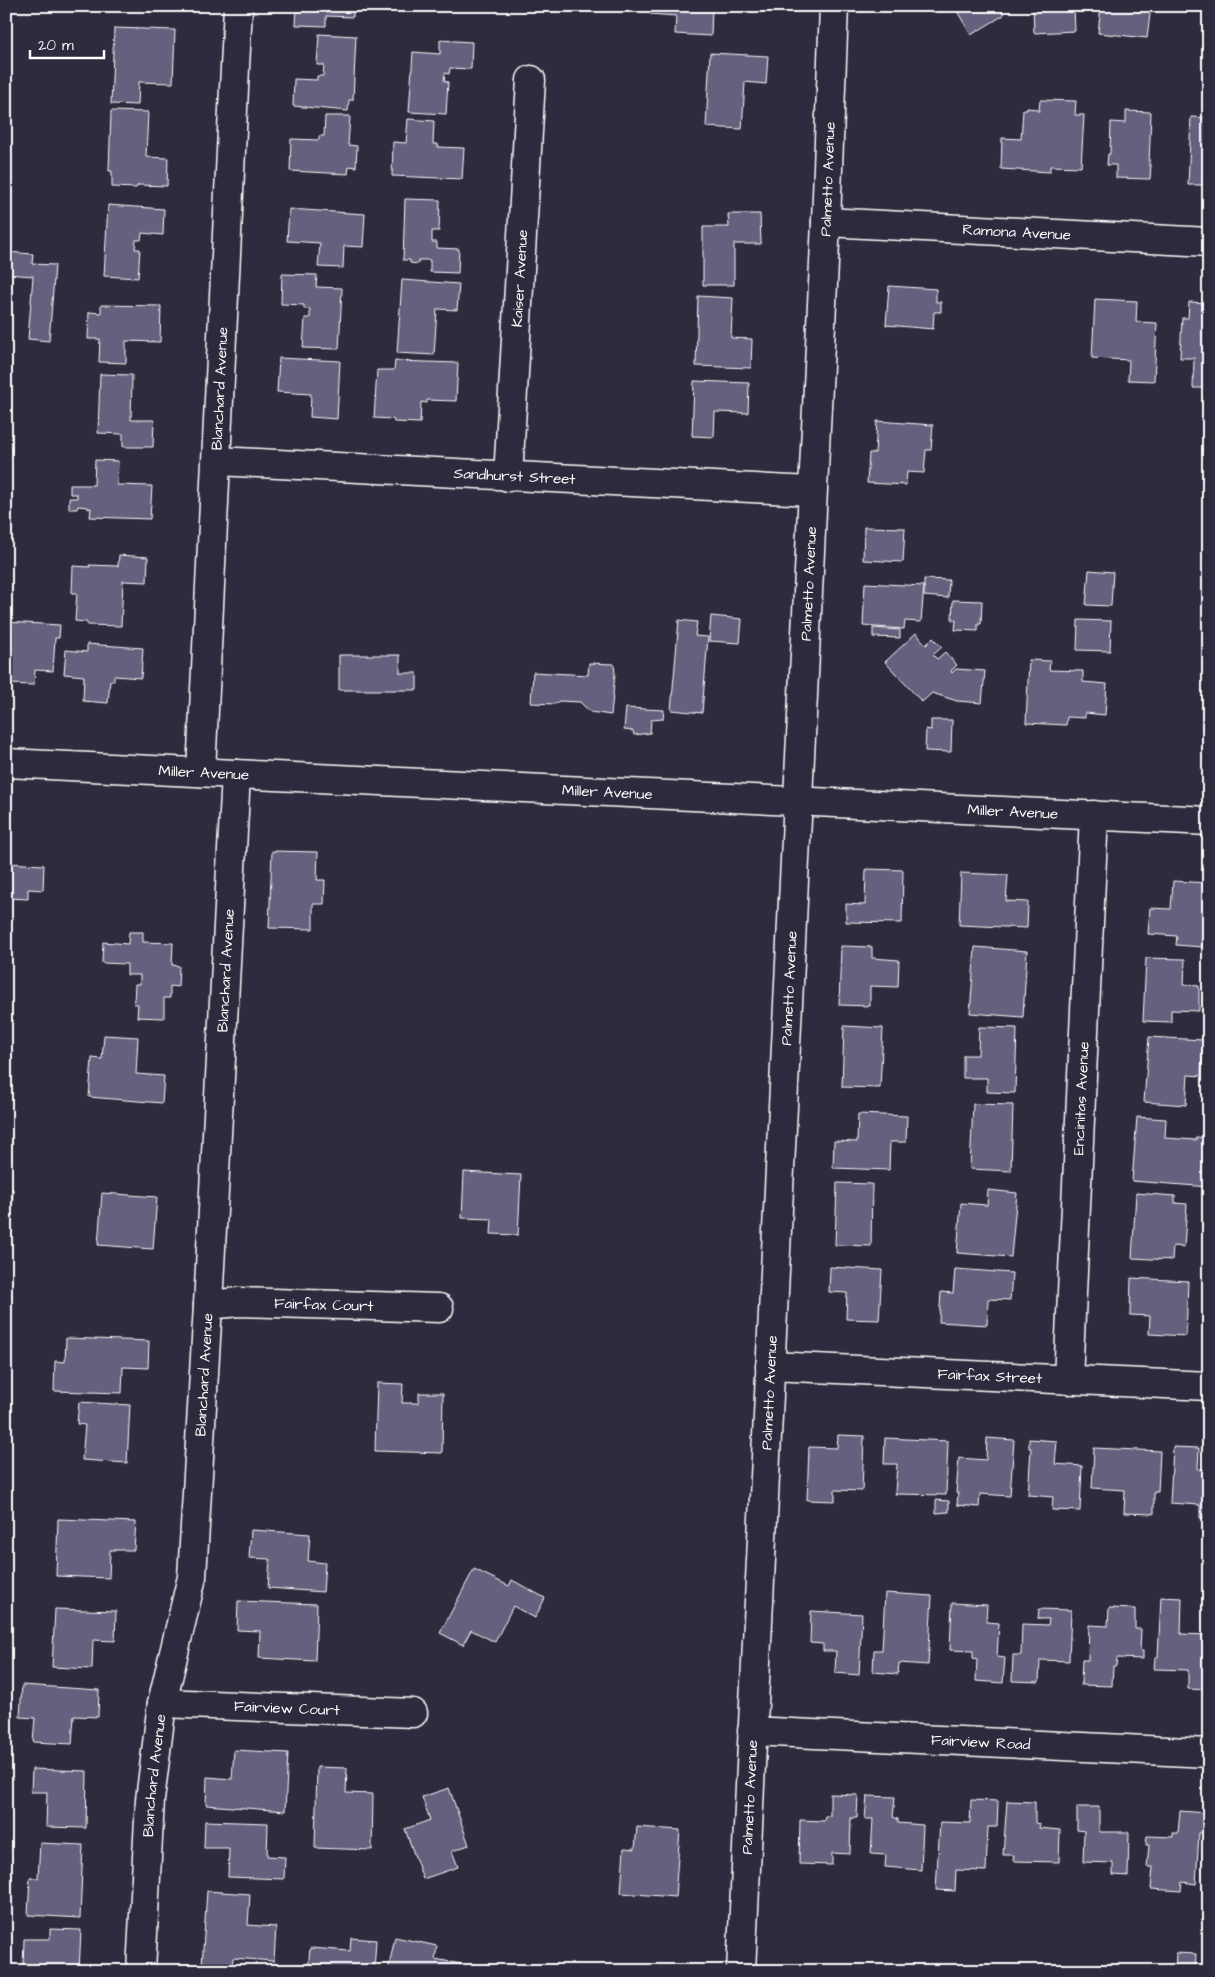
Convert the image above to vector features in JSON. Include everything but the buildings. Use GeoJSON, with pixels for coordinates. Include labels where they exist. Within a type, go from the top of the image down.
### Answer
{"type":"FeatureCollection","features":[{"type":"Feature","properties":{"kind":"street","name":"Blanchard Avenue"},"geometry":{"type":"LineString","coordinates":[[201,772],[238,6]]}},
{"type":"Feature","properties":{"kind":"street","name":"Palmetto Avenue"},"geometry":{"type":"LineString","coordinates":[[740,1971],[826,222],[834,6]]}},
{"type":"Feature","properties":{"kind":"street","name":"Kaiser Avenue"},"geometry":{"type":"LineString","coordinates":[[508,477],[531,80]]}},
{"type":"Feature","properties":{"kind":"street","name":"Ramona Avenue"},"geometry":{"type":"LineString","coordinates":[[826,222],[1209,242]]}},
{"type":"Feature","properties":{"kind":"street","name":"Sandhurst Street"},"geometry":{"type":"LineString","coordinates":[[217,462],[812,492]]}},
{"type":"Feature","properties":{"kind":"street","name":"Miller Avenue"},"geometry":{"type":"LineString","coordinates":[[6,762],[1209,821]]}},
{"type":"Feature","properties":{"kind":"street","name":"Blanchard Avenue"},"geometry":{"type":"LineString","coordinates":[[141,1971],[150,1800],[162,1703],[192,1577],[236,774]]}},
{"type":"Feature","properties":{"kind":"street","name":"Encinitas Avenue"},"geometry":{"type":"LineString","coordinates":[[1068,1380],[1094,816]]}},
{"type":"Feature","properties":{"kind":"street","name":"Fairfax Court"},"geometry":{"type":"LineString","coordinates":[[208,1304],[240,1302],[439,1308]]}},
{"type":"Feature","properties":{"kind":"street","name":"Fairfax Street"},"geometry":{"type":"LineString","coordinates":[[770,1366],[1209,1386]]}},
{"type":"Feature","properties":{"kind":"street","name":"Fairview Court"},"geometry":{"type":"LineString","coordinates":[[162,1703],[413,1713]]}},
{"type":"Feature","properties":{"kind":"street","name":"Fairview Road"},"geometry":{"type":"LineString","coordinates":[[752,1731],[1209,1753]]}}]}
